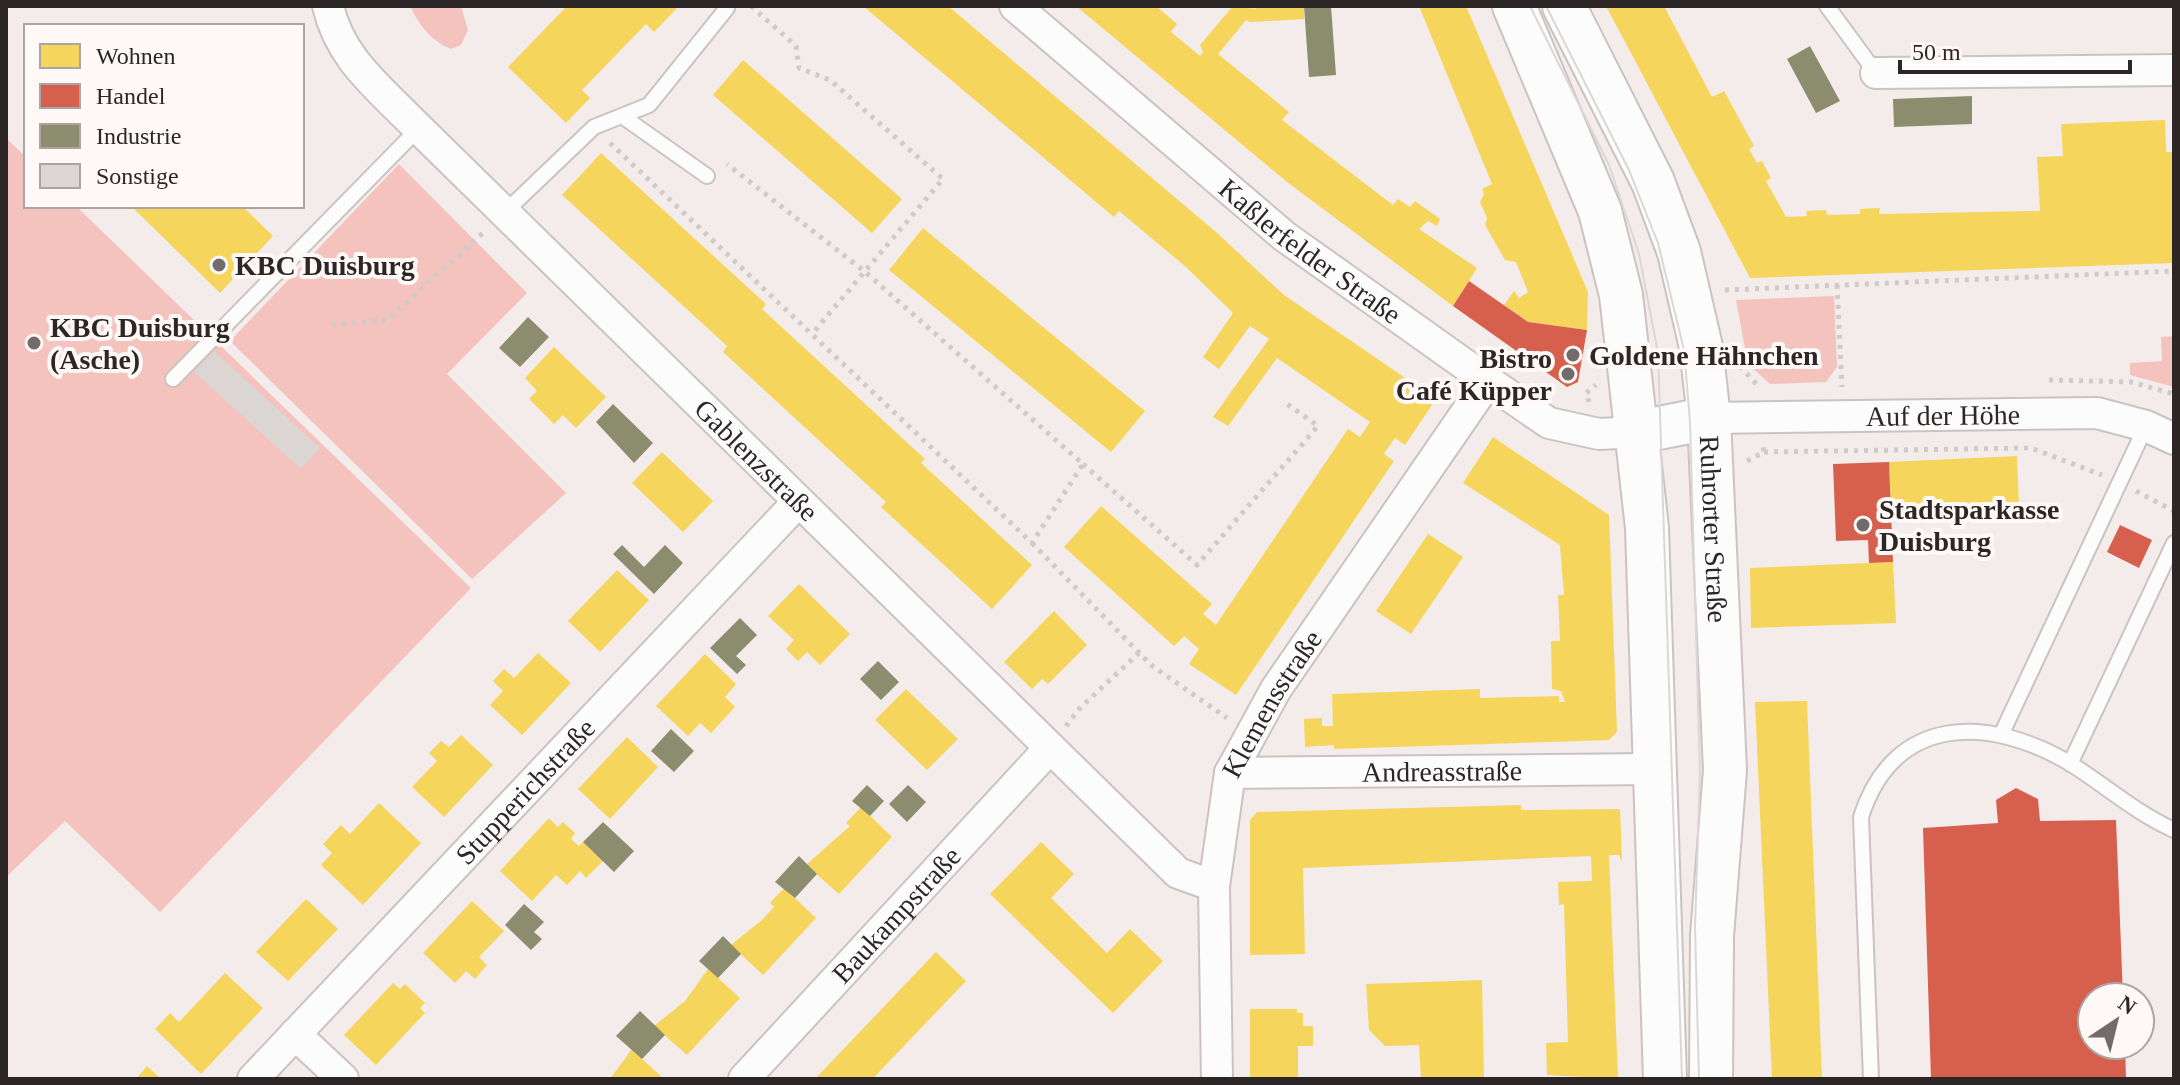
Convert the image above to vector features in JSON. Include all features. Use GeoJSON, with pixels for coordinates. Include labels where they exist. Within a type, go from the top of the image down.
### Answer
{"type":"FeatureCollection","features":[{"type":"Feature","properties":{"kind":"main road"},"geometry":{"type":"LineString","coordinates":[[1514,6],[1600,211],[1614,256],[1639,432],[1647,528],[1665,1079]]}},
{"type":"Feature","properties":{"kind":"main road","name":"Ruhrorter Straße"},"geometry":{"type":"LineString","coordinates":[[1564,6],[1653,182],[1679,252],[1701,347],[1709,418],[1725,770],[1712,936],[1711,1079]]}},
{"type":"Feature","properties":{"kind":"main road"},"geometry":{"type":"LineString","coordinates":[[1639,432],[1709,418]]}},
{"type":"Feature","properties":{"kind":"street","name":"Gablenzstraße"},"geometry":{"type":"LineString","coordinates":[[328,6],[334,33],[352,62],[418,129],[1178,873],[1214,886]]}},
{"type":"Feature","properties":{"kind":"street","name":"Kaßlerfelder Straße"},"geometry":{"type":"LineString","coordinates":[[1015,6],[1284,236],[1549,423],[1599,434],[1639,432]]}},
{"type":"Feature","properties":{"kind":"street"},"geometry":{"type":"LineString","coordinates":[[1876,73],[2174,70]]}},
{"type":"Feature","properties":{"kind":"street","name":"Klemensstraße"},"geometry":{"type":"LineString","coordinates":[[1217,1079],[1214,886],[1218,836],[1230,773],[1276,689],[1488,381]]}},
{"type":"Feature","properties":{"kind":"street","name":"Auf der Höhe"},"geometry":{"type":"LineString","coordinates":[[1709,418],[2097,413],[2146,426],[2174,439]]}},
{"type":"Feature","properties":{"kind":"street","name":"Stupperichstraße"},"geometry":{"type":"LineString","coordinates":[[253,1079],[797,503]]}},
{"type":"Feature","properties":{"kind":"street","name":"Baukampstraße"},"geometry":{"type":"LineString","coordinates":[[744,1079],[1049,749]]}},
{"type":"Feature","properties":{"kind":"street","name":"Andreasstraße"},"geometry":{"type":"LineString","coordinates":[[1230,773],[1654,769]]}},
{"type":"Feature","properties":{"kind":"street"},"geometry":{"type":"LineString","coordinates":[[295,1034],[343,1079]]}},
{"type":"Feature","properties":{"kind":"lane"},"geometry":{"type":"LineString","coordinates":[[1827,6],[1876,73]]}},
{"type":"Feature","properties":{"kind":"lane"},"geometry":{"type":"LineString","coordinates":[[504,213],[594,127],[649,105],[727,8]]}},
{"type":"Feature","properties":{"kind":"lane"},"geometry":{"type":"LineString","coordinates":[[622,116],[707,176]]}},
{"type":"Feature","properties":{"kind":"lane"},"geometry":{"type":"LineString","coordinates":[[173,379],[418,129]]}},
{"type":"Feature","properties":{"kind":"lane"},"geometry":{"type":"LineString","coordinates":[[2002,733],[2146,426]]}},
{"type":"Feature","properties":{"kind":"lane"},"geometry":{"type":"LineString","coordinates":[[2070,764],[2174,543]]}},
{"type":"Feature","properties":{"kind":"lane"},"geometry":{"type":"LineString","coordinates":[[1871,1079],[1861,817],[1870,788],[1889,763],[1928,736],[2002,733],[2070,764],[2141,815],[2174,830]]}},
{"type":"Feature","properties":{"kind":"path"},"geometry":{"type":"LineString","coordinates":[[751,6],[796,46],[799,68],[830,80],[943,179],[812,334]]}},
{"type":"Feature","properties":{"kind":"path"},"geometry":{"type":"LineString","coordinates":[[594,127],[1032,543],[1139,653],[1251,735]]}},
{"type":"Feature","properties":{"kind":"path"},"geometry":{"type":"LineString","coordinates":[[718,157],[864,271],[1197,565],[1318,426],[1283,401]]}},
{"type":"Feature","properties":{"kind":"path"},"geometry":{"type":"LineString","coordinates":[[332,325],[387,320],[504,213]]}},
{"type":"Feature","properties":{"kind":"path"},"geometry":{"type":"LineString","coordinates":[[1725,290],[2174,271]]}},
{"type":"Feature","properties":{"kind":"path"},"geometry":{"type":"LineString","coordinates":[[1837,285],[1842,387]]}},
{"type":"Feature","properties":{"kind":"path"},"geometry":{"type":"LineString","coordinates":[[1764,452],[2031,448],[2120,483],[2174,511]]}},
{"type":"Feature","properties":{"kind":"path"},"geometry":{"type":"LineString","coordinates":[[1032,543],[1083,464]]}},
{"type":"Feature","properties":{"kind":"path"},"geometry":{"type":"LineString","coordinates":[[1049,749],[1081,707],[1139,653]]}},
{"type":"Feature","properties":{"kind":"shaded area"},"geometry":{"type":"Polygon","coordinates":[[[410,6],[461,6],[468,30],[461,45],[451,49],[437,42],[422,26],[410,6]]]}},
{"type":"Feature","properties":{"kind":"shaded area"},"geometry":{"type":"Polygon","coordinates":[[[6,138],[24,155],[24,208],[78,208],[471,588],[160,912],[65,821],[6,877],[6,138]]]}},
{"type":"Feature","properties":{"kind":"shaded area"},"geometry":{"type":"Polygon","coordinates":[[[399,164],[527,293],[447,374],[566,493],[472,579],[230,341],[399,164]]]}},
{"type":"Feature","properties":{"kind":"shaded area"},"geometry":{"type":"Polygon","coordinates":[[[1834,296],[1837,367],[1826,382],[1770,384],[1748,364],[1736,300],[1834,296]]]}},
{"type":"Feature","properties":{"kind":"shaded area"},"geometry":{"type":"Polygon","coordinates":[[[2174,336],[2174,387],[2130,375],[2130,363],[2162,361],[2161,337],[2174,336]]]}},
{"type":"Feature","properties":{"kind":"building: Wohnen"},"geometry":{"type":"Polygon","coordinates":[[[567,6],[679,6],[654,32],[646,24],[582,90],[590,98],[566,123],[508,67],[567,6]]]}},
{"type":"Feature","properties":{"kind":"building: Wohnen"},"geometry":{"type":"Polygon","coordinates":[[[863,6],[948,6],[1216,232],[1284,295],[1436,399],[1405,445],[1395,438],[1384,454],[1394,461],[1236,695],[1189,664],[1199,649],[1184,636],[1174,646],[1064,547],[1101,506],[1212,604],[1203,614],[1216,625],[1348,429],[1360,437],[1370,422],[1277,358],[1228,426],[1213,417],[1269,339],[1250,326],[1219,369],[1203,357],[1233,313],[1186,267],[1119,211],[1114,217],[863,6]]]}},
{"type":"Feature","properties":{"kind":"building: Wohnen"},"geometry":{"type":"Polygon","coordinates":[[[1076,6],[1156,6],[1177,24],[1171,32],[1200,56],[1203,52],[1200,45],[1233,6],[1256,9],[1258,6],[1304,6],[1304,19],[1246,20],[1218,54],[1289,112],[1282,120],[1393,205],[1398,199],[1410,207],[1415,201],[1440,219],[1437,226],[1428,221],[1419,229],[1477,268],[1453,306],[1287,182],[1076,6]]]}},
{"type":"Feature","properties":{"kind":"building: Wohnen"},"geometry":{"type":"Polygon","coordinates":[[[1419,6],[1466,6],[1588,292],[1587,330],[1528,322],[1504,305],[1514,291],[1519,298],[1528,292],[1516,262],[1505,260],[1485,225],[1487,218],[1480,202],[1484,194],[1482,189],[1492,184],[1419,6]]]}},
{"type":"Feature","properties":{"kind":"building: Wohnen"},"geometry":{"type":"Polygon","coordinates":[[[1606,6],[1664,6],[1712,97],[1724,91],[1754,146],[1749,149],[1757,163],[1762,161],[1771,178],[1766,181],[1786,217],[1807,216],[1806,211],[1826,210],[1827,215],[1860,214],[1860,209],[1880,208],[1879,214],[2040,211],[2037,157],[2063,156],[2061,124],[2165,120],[2166,152],[2174,152],[2174,263],[1750,278],[1606,6]]]}},
{"type":"Feature","properties":{"kind":"building: Wohnen"},"geometry":{"type":"Polygon","coordinates":[[[743,60],[902,199],[872,233],[713,95],[743,60]]]}},
{"type":"Feature","properties":{"kind":"building: Wohnen"},"geometry":{"type":"Polygon","coordinates":[[[601,153],[766,304],[762,309],[925,459],[921,463],[1032,565],[992,609],[881,507],[886,502],[723,352],[727,346],[562,195],[601,153]]]}},
{"type":"Feature","properties":{"kind":"building: Wohnen","name":"KBC Duisburg"},"geometry":{"type":"Polygon","coordinates":[[[133,208],[244,208],[273,236],[220,293],[133,208]]]}},
{"type":"Feature","properties":{"kind":"building: Wohnen"},"geometry":{"type":"Polygon","coordinates":[[[923,228],[1145,411],[1111,452],[889,270],[923,228]]]}},
{"type":"Feature","properties":{"kind":"building: Wohnen"},"geometry":{"type":"Polygon","coordinates":[[[554,347],[606,397],[576,428],[563,415],[554,424],[529,399],[537,391],[525,378],[554,347]]]}},
{"type":"Feature","properties":{"kind":"building: Wohnen"},"geometry":{"type":"Polygon","coordinates":[[[1493,437],[1609,515],[1617,732],[1609,740],[1334,749],[1334,745],[1305,747],[1304,719],[1322,718],[1322,726],[1333,726],[1332,694],[1480,689],[1480,698],[1559,696],[1559,702],[1565,702],[1561,691],[1552,689],[1551,641],[1560,641],[1558,595],[1564,595],[1560,545],[1463,483],[1493,437]]]}},
{"type":"Feature","properties":{"kind":"building: Wohnen"},"geometry":{"type":"Polygon","coordinates":[[[662,452],[713,501],[683,532],[632,483],[662,452]]]}},
{"type":"Feature","properties":{"kind":"building: Wohnen"},"geometry":{"type":"Polygon","coordinates":[[[2017,456],[2019,507],[1891,510],[1889,462],[2017,456]]]}},
{"type":"Feature","properties":{"kind":"building: Wohnen"},"geometry":{"type":"Polygon","coordinates":[[[1428,534],[1463,557],[1411,634],[1376,611],[1428,534]]]}},
{"type":"Feature","properties":{"kind":"building: Wohnen"},"geometry":{"type":"Polygon","coordinates":[[[1893,562],[1896,623],[1751,628],[1750,568],[1893,562]]]}},
{"type":"Feature","properties":{"kind":"building: Wohnen"},"geometry":{"type":"Polygon","coordinates":[[[617,570],[649,600],[600,652],[568,621],[617,570]]]}},
{"type":"Feature","properties":{"kind":"building: Wohnen"},"geometry":{"type":"Polygon","coordinates":[[[799,584],[850,634],[820,665],[807,652],[798,661],[786,649],[794,640],[768,616],[799,584]]]}},
{"type":"Feature","properties":{"kind":"building: Wohnen"},"geometry":{"type":"Polygon","coordinates":[[[1054,611],[1087,645],[1048,684],[1042,679],[1032,689],[1004,662],[1054,611]]]}},
{"type":"Feature","properties":{"kind":"building: Wohnen"},"geometry":{"type":"Polygon","coordinates":[[[538,653],[571,683],[522,735],[490,705],[503,691],[493,681],[504,669],[514,678],[538,653]]]}},
{"type":"Feature","properties":{"kind":"building: Wohnen"},"geometry":{"type":"Polygon","coordinates":[[[705,654],[736,684],[725,697],[735,707],[711,733],[700,723],[688,736],[656,706],[705,654]]]}},
{"type":"Feature","properties":{"kind":"building: Wohnen"},"geometry":{"type":"Polygon","coordinates":[[[906,689],[958,739],[927,770],[875,720],[906,689]]]}},
{"type":"Feature","properties":{"kind":"building: Wohnen"},"geometry":{"type":"Polygon","coordinates":[[[1807,701],[1822,1079],[1772,1079],[1755,702],[1807,701]]]}},
{"type":"Feature","properties":{"kind":"building: Wohnen"},"geometry":{"type":"Polygon","coordinates":[[[461,735],[493,765],[444,817],[412,787],[437,761],[429,753],[441,741],[449,747],[461,735]]]}},
{"type":"Feature","properties":{"kind":"building: Wohnen"},"geometry":{"type":"Polygon","coordinates":[[[627,737],[658,767],[610,819],[578,789],[627,737]]]}},
{"type":"Feature","properties":{"kind":"building: Wohnen"},"geometry":{"type":"Polygon","coordinates":[[[379,803],[421,843],[363,905],[321,865],[332,853],[323,844],[341,825],[350,834],[379,803]]]}},
{"type":"Feature","properties":{"kind":"building: Wohnen"},"geometry":{"type":"Polygon","coordinates":[[[1521,805],[1521,810],[1620,809],[1622,862],[1619,855],[1609,855],[1618,1079],[1547,1075],[1546,1043],[1568,1042],[1564,904],[1559,905],[1558,882],[1592,881],[1591,856],[1303,868],[1305,954],[1250,955],[1250,820],[1257,812],[1521,805]]]}},
{"type":"Feature","properties":{"kind":"building: Wohnen"},"geometry":{"type":"Polygon","coordinates":[[[861,807],[892,837],[839,894],[806,865],[850,826],[846,823],[861,807]]]}},
{"type":"Feature","properties":{"kind":"building: Wohnen"},"geometry":{"type":"Polygon","coordinates":[[[549,818],[558,827],[563,822],[575,833],[571,839],[579,846],[583,842],[603,861],[586,878],[580,871],[567,885],[556,875],[532,901],[500,871],[549,818]]]}},
{"type":"Feature","properties":{"kind":"building: Wohnen"},"geometry":{"type":"Polygon","coordinates":[[[1041,842],[1074,874],[1051,898],[1107,953],[1130,929],[1163,961],[1113,1013],[990,894],[1041,842]]]}},
{"type":"Feature","properties":{"kind":"building: Wohnen"},"geometry":{"type":"Polygon","coordinates":[[[784,888],[816,918],[763,975],[731,945],[762,920],[774,907],[770,903],[784,888]]]}},
{"type":"Feature","properties":{"kind":"building: Wohnen"},"geometry":{"type":"Polygon","coordinates":[[[306,899],[338,929],[288,981],[256,952],[306,899]]]}},
{"type":"Feature","properties":{"kind":"building: Wohnen"},"geometry":{"type":"Polygon","coordinates":[[[472,901],[504,931],[479,957],[487,965],[475,979],[466,971],[455,983],[423,953],[472,901]]]}},
{"type":"Feature","properties":{"kind":"building: Wohnen"},"geometry":{"type":"Polygon","coordinates":[[[936,952],[966,981],[873,1079],[815,1079],[936,952]]]}},
{"type":"Feature","properties":{"kind":"building: Wohnen"},"geometry":{"type":"Polygon","coordinates":[[[708,969],[740,998],[687,1055],[654,1026],[685,1001],[708,969]]]}},
{"type":"Feature","properties":{"kind":"building: Wohnen"},"geometry":{"type":"Polygon","coordinates":[[[225,973],[263,1008],[201,1074],[155,1029],[170,1013],[179,1022],[225,973]]]}},
{"type":"Feature","properties":{"kind":"building: Wohnen"},"geometry":{"type":"Polygon","coordinates":[[[1482,980],[1484,1079],[1421,1079],[1419,1045],[1385,1046],[1369,1030],[1366,984],[1482,980]]]}},
{"type":"Feature","properties":{"kind":"building: Wohnen"},"geometry":{"type":"Polygon","coordinates":[[[393,983],[400,989],[405,984],[425,1003],[420,1008],[425,1013],[376,1065],[344,1035],[393,983]]]}},
{"type":"Feature","properties":{"kind":"building: Wohnen"},"geometry":{"type":"Polygon","coordinates":[[[1250,1009],[1297,1009],[1297,1013],[1303,1013],[1303,1026],[1313,1026],[1313,1046],[1298,1046],[1298,1079],[1250,1079],[1250,1009]]]}},
{"type":"Feature","properties":{"kind":"building: Wohnen"},"geometry":{"type":"Polygon","coordinates":[[[632,1049],[642,1059],[664,1079],[610,1079],[632,1049]]]}},
{"type":"Feature","properties":{"kind":"building: Wohnen"},"geometry":{"type":"Polygon","coordinates":[[[147,1066],[161,1079],[136,1079],[147,1066]]]}},
{"type":"Feature","properties":{"kind":"building: Handel"},"geometry":{"type":"Polygon","coordinates":[[[1469,281],[1528,322],[1587,330],[1578,382],[1567,387],[1453,306],[1469,281]]]}},
{"type":"Feature","properties":{"kind":"building: Handel","name":"Stadtsparkasse Duisburg"},"geometry":{"type":"Polygon","coordinates":[[[1889,462],[1893,562],[1869,563],[1868,540],[1836,541],[1833,464],[1889,462]]]}},
{"type":"Feature","properties":{"kind":"building: Handel"},"geometry":{"type":"Polygon","coordinates":[[[2120,525],[2152,540],[2139,568],[2107,552],[2120,525]]]}},
{"type":"Feature","properties":{"kind":"building: Handel"},"geometry":{"type":"Polygon","coordinates":[[[2016,788],[2038,799],[2040,821],[2116,820],[2122,981],[2076,981],[2076,1061],[2125,1061],[2126,1079],[1931,1079],[1923,828],[1998,823],[1996,800],[2016,788]]]}},
{"type":"Feature","properties":{"kind":"building: Industrie"},"geometry":{"type":"Polygon","coordinates":[[[1304,6],[1331,6],[1336,75],[1309,77],[1304,6]]]}},
{"type":"Feature","properties":{"kind":"building: Industrie"},"geometry":{"type":"Polygon","coordinates":[[[1810,46],[1840,101],[1816,113],[1787,59],[1810,46]]]}},
{"type":"Feature","properties":{"kind":"building: Industrie"},"geometry":{"type":"Polygon","coordinates":[[[1972,96],[1972,124],[1894,127],[1893,99],[1972,96]]]}},
{"type":"Feature","properties":{"kind":"building: Industrie"},"geometry":{"type":"Polygon","coordinates":[[[528,317],[549,337],[520,367],[499,348],[528,317]]]}},
{"type":"Feature","properties":{"kind":"building: Industrie"},"geometry":{"type":"Polygon","coordinates":[[[613,404],[653,443],[634,463],[596,422],[613,404]]]}},
{"type":"Feature","properties":{"kind":"building: Industrie"},"geometry":{"type":"Polygon","coordinates":[[[622,545],[644,567],[665,545],[683,563],[654,594],[613,554],[622,545]]]}},
{"type":"Feature","properties":{"kind":"building: Industrie"},"geometry":{"type":"Polygon","coordinates":[[[740,618],[757,635],[736,656],[746,665],[737,674],[710,648],[740,618]]]}},
{"type":"Feature","properties":{"kind":"building: Industrie"},"geometry":{"type":"Polygon","coordinates":[[[878,661],[899,682],[881,700],[860,679],[878,661]]]}},
{"type":"Feature","properties":{"kind":"building: Industrie"},"geometry":{"type":"Polygon","coordinates":[[[671,729],[694,751],[674,772],[651,751],[671,729]]]}},
{"type":"Feature","properties":{"kind":"building: Industrie"},"geometry":{"type":"Polygon","coordinates":[[[867,785],[884,801],[870,816],[852,801],[867,785]]]}},
{"type":"Feature","properties":{"kind":"building: Industrie"},"geometry":{"type":"Polygon","coordinates":[[[908,785],[926,802],[907,822],[889,804],[908,785]]]}},
{"type":"Feature","properties":{"kind":"building: Industrie"},"geometry":{"type":"Polygon","coordinates":[[[603,822],[634,851],[614,872],[583,842],[603,822]]]}},
{"type":"Feature","properties":{"kind":"building: Industrie"},"geometry":{"type":"Polygon","coordinates":[[[799,856],[817,874],[795,898],[775,882],[799,856]]]}},
{"type":"Feature","properties":{"kind":"building: Industrie"},"geometry":{"type":"Polygon","coordinates":[[[524,904],[544,922],[534,932],[542,939],[531,950],[505,925],[524,904]]]}},
{"type":"Feature","properties":{"kind":"building: Industrie"},"geometry":{"type":"Polygon","coordinates":[[[723,936],[741,954],[718,978],[699,961],[723,936]]]}},
{"type":"Feature","properties":{"kind":"building: Industrie"},"geometry":{"type":"Polygon","coordinates":[[[640,1011],[665,1035],[642,1059],[616,1036],[640,1011]]]}},
{"type":"Feature","properties":{"kind":"building: Sonstige"},"geometry":{"type":"Polygon","coordinates":[[[214,351],[320,448],[301,469],[194,372],[214,351]]]}},
{"type":"Feature","properties":{"kind":"tram line"},"geometry":{"type":"LineString","coordinates":[[1530,6],[1609,165],[1639,254],[1658,353],[1682,1079]]}},
{"type":"Feature","properties":{"kind":"tram line"},"geometry":{"type":"LineString","coordinates":[[1546,6],[1629,170],[1658,243],[1684,350],[1690,422],[1700,772],[1695,927],[1699,1079]]}},
{"type":"Feature","properties":{"kind":"place","name":"KBC Duisburg"},"geometry":{"type":"Point","coordinates":[219,265]}},
{"type":"Feature","properties":{"kind":"place","name":"KBC Duisburg (Asche)"},"geometry":{"type":"Point","coordinates":[34,343]}},
{"type":"Feature","properties":{"kind":"place","name":"Goldene Hähnchen"},"geometry":{"type":"Point","coordinates":[1573,355]}},
{"type":"Feature","properties":{"kind":"place","name":"Bistro Café Küpper"},"geometry":{"type":"Point","coordinates":[1568,374]}},
{"type":"Feature","properties":{"kind":"place","name":"Stadtsparkasse Duisburg"},"geometry":{"type":"Point","coordinates":[1863,525]}}]}
